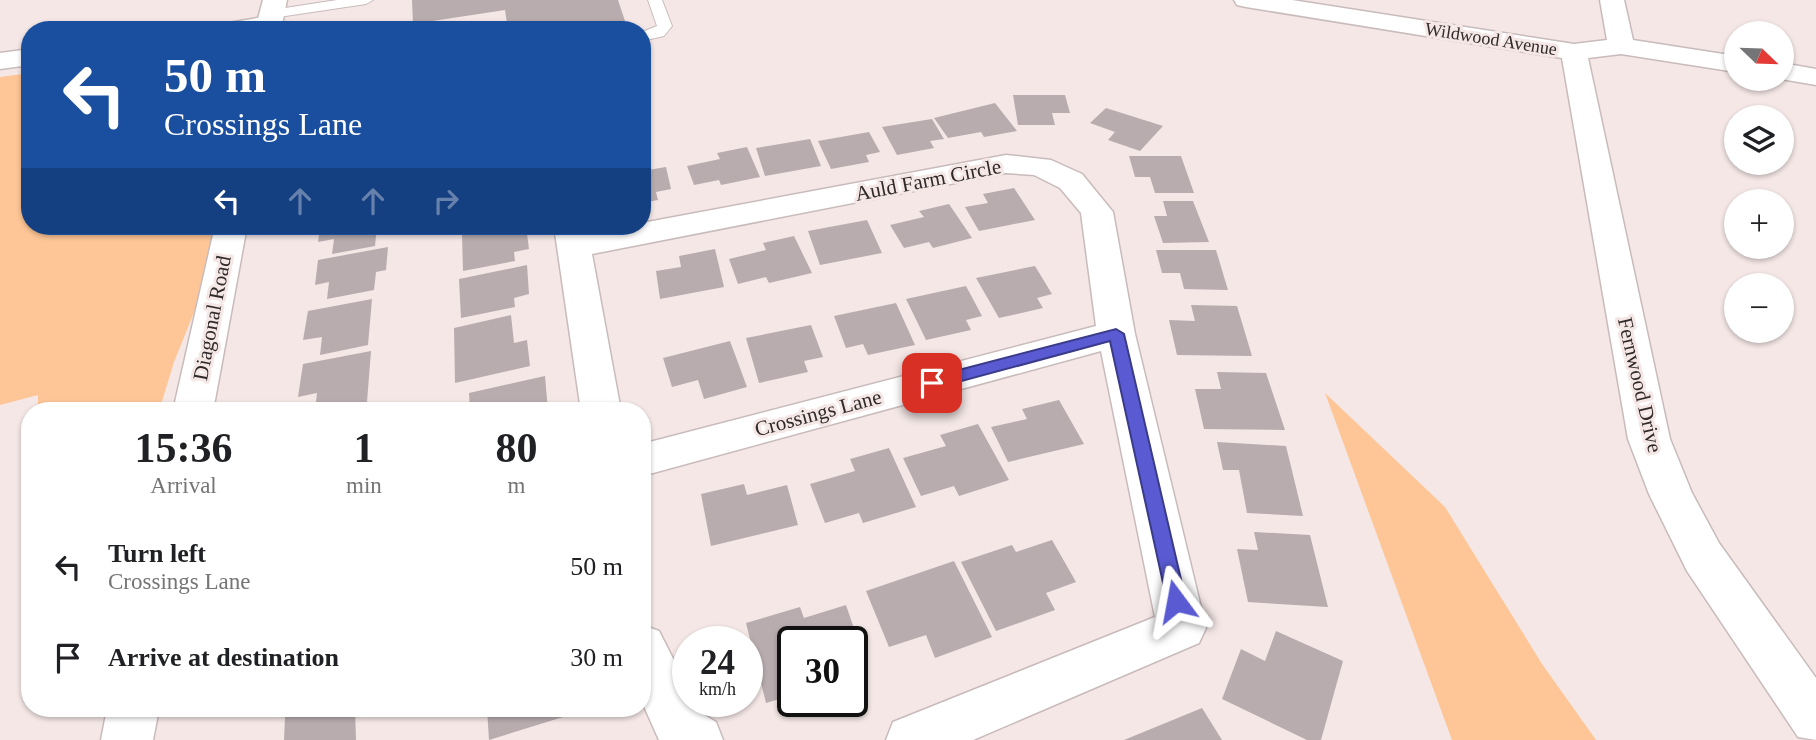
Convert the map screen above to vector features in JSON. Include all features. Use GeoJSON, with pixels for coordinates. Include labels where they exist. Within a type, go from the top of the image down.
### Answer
{"type":"FeatureCollection","features":[{"type":"Feature","properties":{"kind":"street","name":"Wildwood Avenue"},"geometry":{"type":"LineString","coordinates":[[1246,0],[1574,52],[1621,46],[1724,62]]}},
{"type":"Feature","properties":{"kind":"street"},"geometry":{"type":"LineString","coordinates":[[1612,0],[1621,46]]}},
{"type":"Feature","properties":{"kind":"street","name":"Fernwood Drive"},"geometry":{"type":"LineString","coordinates":[[1574,52],[1649,439],[1671,494],[1703,557],[1816,719]]}},
{"type":"Feature","properties":{"kind":"street"},"geometry":{"type":"LineString","coordinates":[[0,61],[21,58]]}},
{"type":"Feature","properties":{"kind":"street"},"geometry":{"type":"LineString","coordinates":[[1794,73],[1816,77]]}},
{"type":"Feature","properties":{"kind":"street","name":"Auld Farm Circle"},"geometry":{"type":"LineString","coordinates":[[651,224],[1006,164],[1040,166],[1071,181],[1097,212],[1116,334],[1182,628],[912,740]]}},
{"type":"Feature","properties":{"kind":"street","name":"Diagonal Road"},"geometry":{"type":"LineString","coordinates":[[195,402],[229,235]]}},
{"type":"Feature","properties":{"kind":"street","name":"Auld Farm Circle"},"geometry":{"type":"LineString","coordinates":[[572,237],[600,402]]}},
{"type":"Feature","properties":{"kind":"street","name":"Crossings Lane"},"geometry":{"type":"LineString","coordinates":[[651,458],[1116,334]]}},
{"type":"Feature","properties":{"kind":"street"},"geometry":{"type":"LineString","coordinates":[[651,666],[682,731],[697,740]]}},
{"type":"Feature","properties":{"kind":"street"},"geometry":{"type":"LineString","coordinates":[[127,740],[131,717]]}},
{"type":"Feature","properties":{"kind":"lane"},"geometry":{"type":"LineString","coordinates":[[271,17],[366,0]]}},
{"type":"Feature","properties":{"kind":"lane"},"geometry":{"type":"LineString","coordinates":[[651,35],[659,34],[665,29],[666,23],[655,0]]}},
{"type":"Feature","properties":{"kind":"shaded area"},"geometry":{"type":"Polygon","coordinates":[[[21,74],[21,235],[225,235],[174,362],[162,402],[38,402],[38,395],[0,405],[0,77],[21,74]]]}},
{"type":"Feature","properties":{"kind":"shaded area"},"geometry":{"type":"Polygon","coordinates":[[[1325,393],[1445,507],[1542,664],[1596,740],[1452,740],[1325,393]]]}},
{"type":"Feature","properties":{"kind":"building"},"geometry":{"type":"Polygon","coordinates":[[[412,0],[618,0],[625,21],[507,21],[505,10],[433,21],[413,21],[412,0]]]}},
{"type":"Feature","properties":{"kind":"building"},"geometry":{"type":"Polygon","coordinates":[[[1013,95],[1065,95],[1070,113],[1052,113],[1055,125],[1018,125],[1013,95]]]}},
{"type":"Feature","properties":{"kind":"building"},"geometry":{"type":"Polygon","coordinates":[[[995,103],[1017,131],[984,137],[981,132],[948,138],[934,118],[995,103]]]}},
{"type":"Feature","properties":{"kind":"building"},"geometry":{"type":"Polygon","coordinates":[[[1106,108],[1163,126],[1140,151],[1108,140],[1115,132],[1090,123],[1106,108]]]}},
{"type":"Feature","properties":{"kind":"building"},"geometry":{"type":"Polygon","coordinates":[[[932,119],[944,139],[930,141],[934,148],[897,155],[882,127],[932,119]]]}},
{"type":"Feature","properties":{"kind":"building"},"geometry":{"type":"Polygon","coordinates":[[[869,132],[880,152],[866,155],[869,162],[831,169],[818,141],[869,132]]]}},
{"type":"Feature","properties":{"kind":"building"},"geometry":{"type":"Polygon","coordinates":[[[810,139],[821,166],[765,176],[756,148],[810,139]]]}},
{"type":"Feature","properties":{"kind":"building"},"geometry":{"type":"Polygon","coordinates":[[[747,147],[760,177],[721,185],[719,180],[694,185],[687,166],[720,159],[717,153],[747,147]]]}},
{"type":"Feature","properties":{"kind":"building"},"geometry":{"type":"Polygon","coordinates":[[[1129,156],[1181,156],[1194,193],[1155,193],[1150,177],[1135,177],[1129,156]]]}},
{"type":"Feature","properties":{"kind":"building"},"geometry":{"type":"Polygon","coordinates":[[[666,167],[671,189],[656,192],[658,200],[651,201],[651,170],[666,167]]]}},
{"type":"Feature","properties":{"kind":"building"},"geometry":{"type":"Polygon","coordinates":[[[1014,188],[1035,220],[979,231],[965,207],[988,203],[983,194],[1014,188]]]}},
{"type":"Feature","properties":{"kind":"building"},"geometry":{"type":"Polygon","coordinates":[[[1163,201],[1193,201],[1209,242],[1163,243],[1154,216],[1167,216],[1163,201]]]}},
{"type":"Feature","properties":{"kind":"building"},"geometry":{"type":"Polygon","coordinates":[[[949,204],[972,238],[933,248],[929,242],[904,248],[890,225],[924,217],[919,211],[949,204]]]}},
{"type":"Feature","properties":{"kind":"building"},"geometry":{"type":"Polygon","coordinates":[[[867,220],[882,253],[820,265],[808,231],[867,220]]]}},
{"type":"Feature","properties":{"kind":"building"},"geometry":{"type":"Polygon","coordinates":[[[319,235],[376,235],[375,246],[332,254],[334,239],[318,242],[319,235]]]}},
{"type":"Feature","properties":{"kind":"building"},"geometry":{"type":"Polygon","coordinates":[[[462,235],[527,235],[529,249],[514,252],[515,261],[463,271],[462,235]]]}},
{"type":"Feature","properties":{"kind":"building"},"geometry":{"type":"Polygon","coordinates":[[[794,236],[812,273],[769,283],[766,277],[738,284],[729,259],[766,250],[763,243],[794,236]]]}},
{"type":"Feature","properties":{"kind":"building"},"geometry":{"type":"Polygon","coordinates":[[[388,247],[386,270],[376,272],[374,290],[327,299],[329,282],[315,285],[318,260],[388,247]]]}},
{"type":"Feature","properties":{"kind":"building"},"geometry":{"type":"Polygon","coordinates":[[[715,249],[724,287],[660,299],[656,271],[681,267],[679,256],[715,249]]]}},
{"type":"Feature","properties":{"kind":"building"},"geometry":{"type":"Polygon","coordinates":[[[1156,250],[1216,250],[1228,290],[1184,289],[1180,273],[1162,273],[1156,250]]]}},
{"type":"Feature","properties":{"kind":"building"},"geometry":{"type":"Polygon","coordinates":[[[527,265],[529,294],[514,298],[515,307],[461,318],[459,279],[527,265]]]}},
{"type":"Feature","properties":{"kind":"building"},"geometry":{"type":"Polygon","coordinates":[[[1035,266],[1052,294],[1037,298],[1043,308],[999,318],[976,278],[1035,266]]]}},
{"type":"Feature","properties":{"kind":"building"},"geometry":{"type":"Polygon","coordinates":[[[966,286],[982,316],[966,320],[971,330],[926,340],[906,299],[966,286]]]}},
{"type":"Feature","properties":{"kind":"building"},"geometry":{"type":"Polygon","coordinates":[[[372,299],[368,345],[320,355],[322,337],[303,340],[308,311],[372,299]]]}},
{"type":"Feature","properties":{"kind":"building"},"geometry":{"type":"Polygon","coordinates":[[[896,303],[915,345],[868,355],[863,344],[846,348],[834,316],[896,303]]]}},
{"type":"Feature","properties":{"kind":"building"},"geometry":{"type":"Polygon","coordinates":[[[1191,305],[1237,306],[1252,356],[1177,355],[1169,320],[1195,321],[1191,305]]]}},
{"type":"Feature","properties":{"kind":"building"},"geometry":{"type":"Polygon","coordinates":[[[511,315],[514,343],[527,340],[530,366],[455,383],[454,328],[511,315]]]}},
{"type":"Feature","properties":{"kind":"building"},"geometry":{"type":"Polygon","coordinates":[[[811,325],[823,357],[804,361],[808,372],[759,383],[746,338],[811,325]]]}},
{"type":"Feature","properties":{"kind":"building"},"geometry":{"type":"Polygon","coordinates":[[[730,341],[747,387],[704,399],[698,380],[672,387],[663,358],[730,341]]]}},
{"type":"Feature","properties":{"kind":"building"},"geometry":{"type":"Polygon","coordinates":[[[371,351],[367,402],[316,402],[317,393],[298,397],[303,364],[371,351]]]}},
{"type":"Feature","properties":{"kind":"building"},"geometry":{"type":"Polygon","coordinates":[[[1217,372],[1266,373],[1285,430],[1204,429],[1195,389],[1221,389],[1217,372]]]}},
{"type":"Feature","properties":{"kind":"building"},"geometry":{"type":"Polygon","coordinates":[[[545,376],[547,402],[470,402],[469,393],[545,376]]]}},
{"type":"Feature","properties":{"kind":"building"},"geometry":{"type":"Polygon","coordinates":[[[1059,400],[1084,444],[1008,462],[991,427],[1027,419],[1022,409],[1059,400]]]}},
{"type":"Feature","properties":{"kind":"building"},"geometry":{"type":"Polygon","coordinates":[[[978,424],[1009,480],[959,496],[954,486],[921,496],[903,458],[946,446],[940,435],[978,424]]]}},
{"type":"Feature","properties":{"kind":"building"},"geometry":{"type":"Polygon","coordinates":[[[1217,442],[1286,446],[1303,516],[1247,513],[1239,470],[1223,470],[1217,442]]]}},
{"type":"Feature","properties":{"kind":"building"},"geometry":{"type":"Polygon","coordinates":[[[889,448],[916,507],[863,523],[859,513],[825,523],[810,484],[855,471],[850,459],[889,448]]]}},
{"type":"Feature","properties":{"kind":"building"},"geometry":{"type":"Polygon","coordinates":[[[744,484],[747,495],[787,485],[798,525],[711,546],[701,494],[744,484]]]}},
{"type":"Feature","properties":{"kind":"building"},"geometry":{"type":"Polygon","coordinates":[[[1254,532],[1310,535],[1328,607],[1248,602],[1237,549],[1258,550],[1254,532]]]}},
{"type":"Feature","properties":{"kind":"building"},"geometry":{"type":"Polygon","coordinates":[[[1052,540],[1076,582],[1046,593],[1055,610],[996,631],[961,562],[1012,545],[1016,552],[1052,540]]]}},
{"type":"Feature","properties":{"kind":"building"},"geometry":{"type":"Polygon","coordinates":[[[954,561],[992,637],[935,658],[926,635],[889,647],[866,591],[954,561]]]}},
{"type":"Feature","properties":{"kind":"building"},"geometry":{"type":"Polygon","coordinates":[[[846,605],[853,626],[777,626],[777,700],[766,703],[763,691],[763,626],[747,626],[746,623],[800,607],[804,618],[846,605]]]}},
{"type":"Feature","properties":{"kind":"building"},"geometry":{"type":"Polygon","coordinates":[[[1276,631],[1343,661],[1321,740],[1307,740],[1222,699],[1241,649],[1265,661],[1276,631]]]}},
{"type":"Feature","properties":{"kind":"building"},"geometry":{"type":"Polygon","coordinates":[[[1202,708],[1222,740],[1124,740],[1202,708]]]}},
{"type":"Feature","properties":{"kind":"building"},"geometry":{"type":"Polygon","coordinates":[[[285,717],[355,717],[356,740],[284,740],[285,717]]]}},
{"type":"Feature","properties":{"kind":"building"},"geometry":{"type":"Polygon","coordinates":[[[488,717],[563,717],[489,740],[488,717]]]}},
{"type":"Feature","properties":{"kind":"route"},"geometry":{"type":"LineString","coordinates":[[932,383],[1116,334],[1176,601]]}}]}
